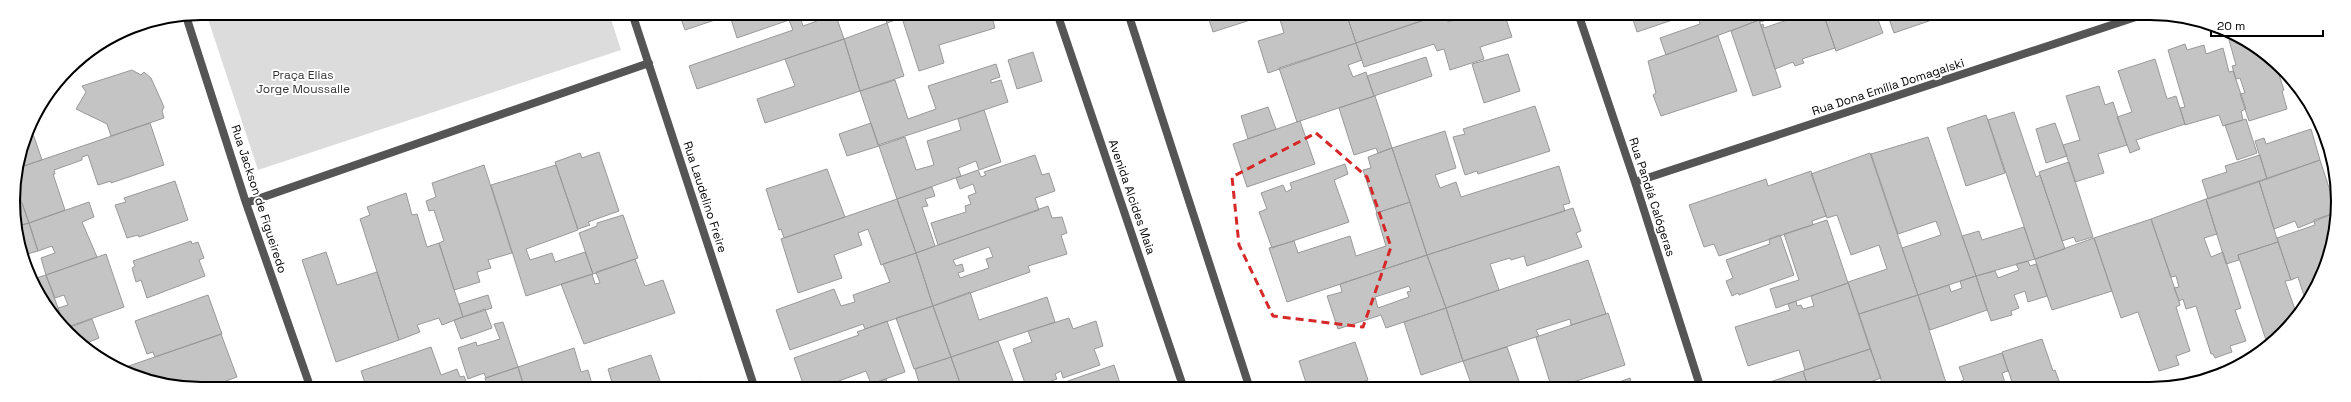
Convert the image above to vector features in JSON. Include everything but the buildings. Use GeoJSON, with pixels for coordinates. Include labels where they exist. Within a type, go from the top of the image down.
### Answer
{"type":"FeatureCollection","features":[{"type":"Feature","properties":{"kind":"street","name":"Rua Jackson de Figueiredo"},"geometry":{"type":"LineString","coordinates":[[187,20],[246,203],[309,382]]}},
{"type":"Feature","properties":{"kind":"street","name":"Rua Laudelino Freire"},"geometry":{"type":"LineString","coordinates":[[634,20],[753,382]]}},
{"type":"Feature","properties":{"kind":"street","name":"Avenida Alcides Maia"},"geometry":{"type":"LineString","coordinates":[[1059,20],[1182,382]]}},
{"type":"Feature","properties":{"kind":"street"},"geometry":{"type":"LineString","coordinates":[[1130,20],[1248,382]]}},
{"type":"Feature","properties":{"kind":"street","name":"Rua Pandiá Calógeras"},"geometry":{"type":"LineString","coordinates":[[1580,20],[1635,182],[1699,382]]}},
{"type":"Feature","properties":{"kind":"street","name":"Rua Dona Emília Domagalski"},"geometry":{"type":"LineString","coordinates":[[1635,182],[2127,20]]}},
{"type":"Feature","properties":{"kind":"street"},"geometry":{"type":"LineString","coordinates":[[246,203],[649,63]]}},
{"type":"Feature","properties":{"kind":"highlighted area"},"geometry":{"type":"Polygon","coordinates":[[[1316,133],[1367,177],[1391,247],[1363,327],[1273,316],[1239,245],[1232,177],[1316,133]]]}},
{"type":"Feature","properties":{"kind":"green space","name":"Praça Elias Jorge Moussalle"},"geometry":{"type":"Polygon","coordinates":[[[208,20],[611,20],[621,50],[258,170],[208,20]]]}}]}
